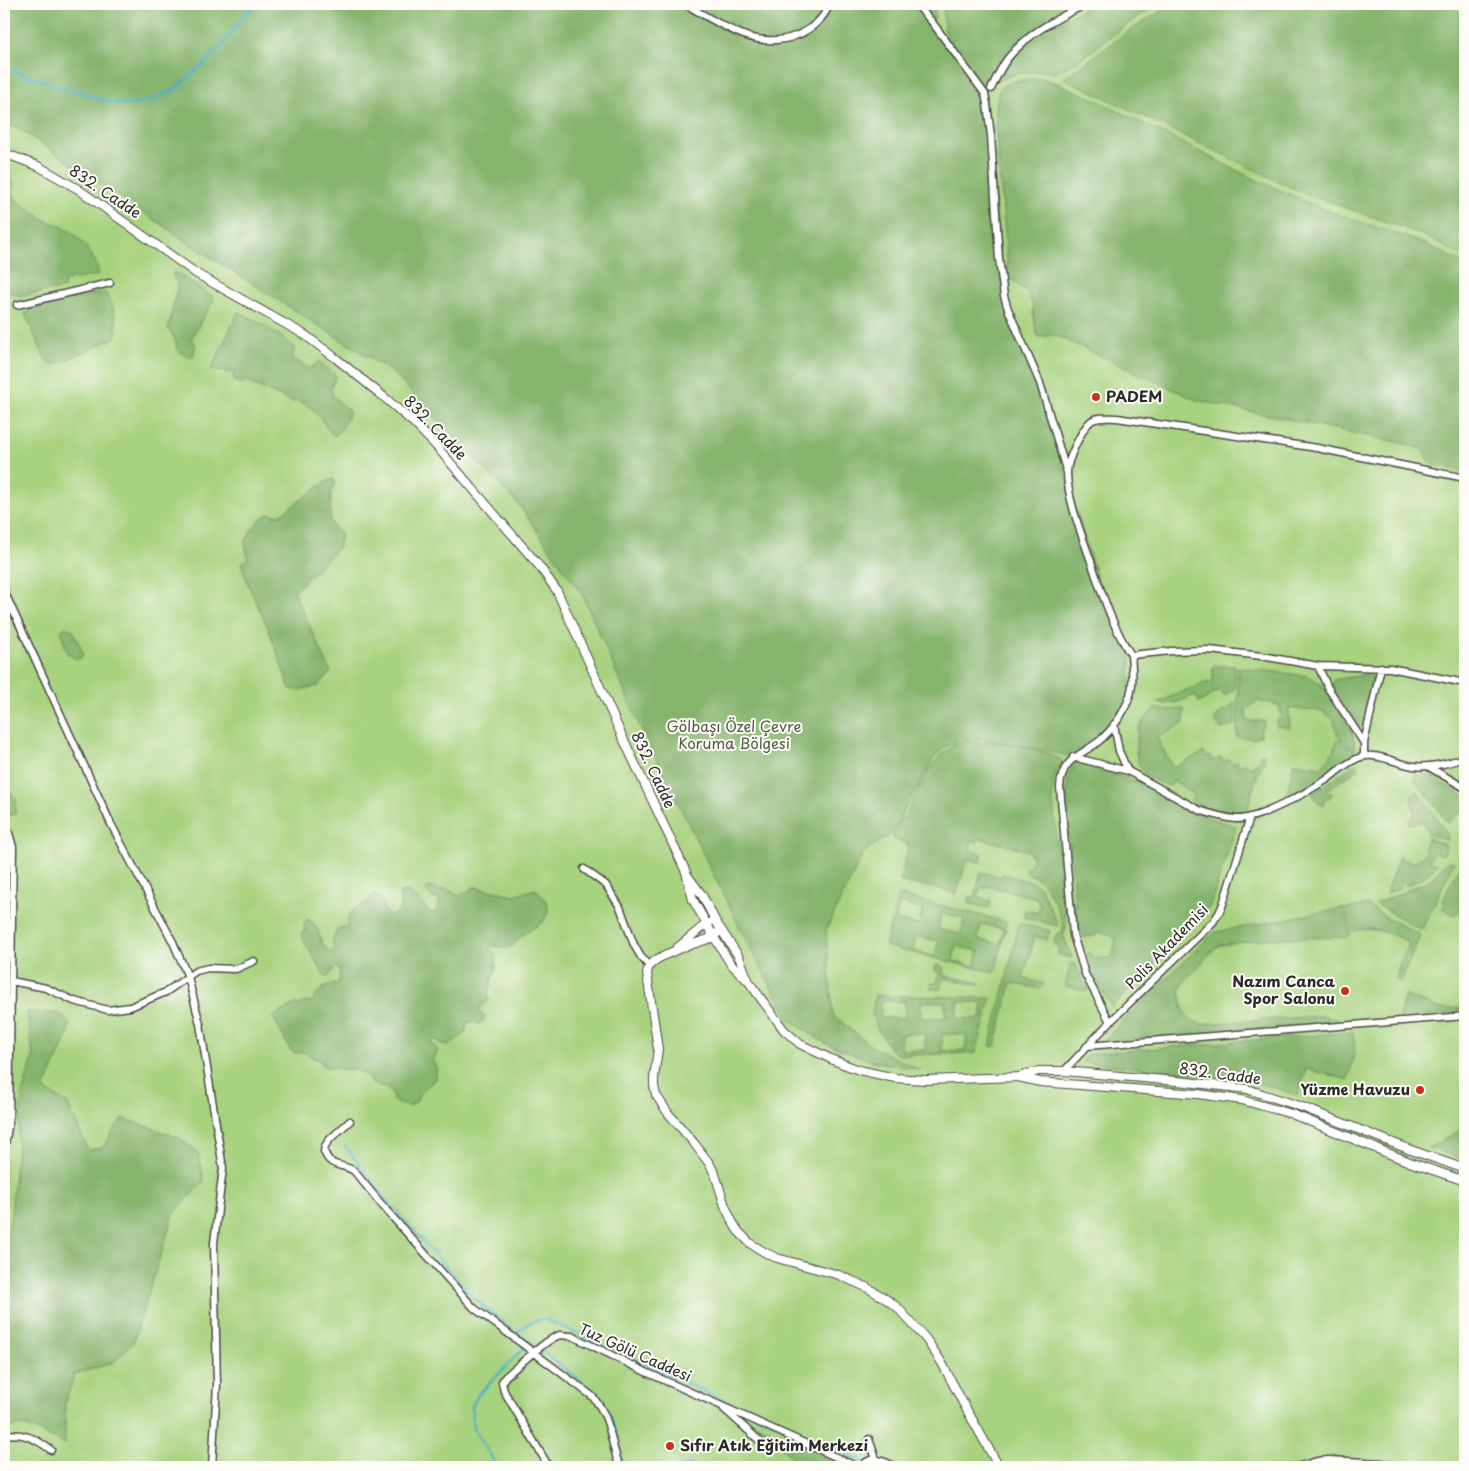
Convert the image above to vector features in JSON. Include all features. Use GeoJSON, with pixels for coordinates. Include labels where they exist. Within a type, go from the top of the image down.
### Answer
{"type":"FeatureCollection","features":[{"type":"Feature","properties":{"kind":"street"},"geometry":{"type":"LineString","coordinates":[[684,4],[746,36],[787,40],[812,28],[830,4]]}},
{"type":"Feature","properties":{"kind":"street"},"geometry":{"type":"LineString","coordinates":[[916,4],[932,22],[985,94],[989,120],[999,259],[1004,296],[1040,383],[1067,471],[1077,521],[1097,579],[1117,631],[1131,655],[1132,677],[1129,698],[1125,708],[1114,724],[1098,741],[1073,757],[1068,763],[1060,779],[1059,794],[1071,930],[1082,968],[1110,1022]]}},
{"type":"Feature","properties":{"kind":"street"},"geometry":{"type":"LineString","coordinates":[[990,89],[1009,57],[1025,41],[1048,23],[1086,4]]}},
{"type":"Feature","properties":{"kind":"street","name":"832. Cadde"},"geometry":{"type":"LineString","coordinates":[[4,152],[38,166],[78,189],[197,274],[305,335],[367,383],[415,424],[455,468],[540,567],[557,591],[611,714],[686,872],[739,957],[749,982]]}},
{"type":"Feature","properties":{"kind":"street"},"geometry":{"type":"LineString","coordinates":[[17,305],[110,283]]}},
{"type":"Feature","properties":{"kind":"street"},"geometry":{"type":"LineString","coordinates":[[1067,471],[1077,443],[1091,421],[1098,418],[1117,418],[1308,447],[1465,478]]}},
{"type":"Feature","properties":{"kind":"street"},"geometry":{"type":"LineString","coordinates":[[4,591],[111,824],[173,942],[188,976],[200,1024],[223,1168],[214,1242],[217,1385],[212,1467]]}},
{"type":"Feature","properties":{"kind":"street"},"geometry":{"type":"LineString","coordinates":[[1131,655],[1210,650],[1262,656],[1318,666],[1381,666],[1465,682]]}},
{"type":"Feature","properties":{"kind":"street"},"geometry":{"type":"LineString","coordinates":[[1318,666],[1328,688],[1364,743]]}},
{"type":"Feature","properties":{"kind":"street"},"geometry":{"type":"LineString","coordinates":[[1364,756],[1364,743],[1381,666]]}},
{"type":"Feature","properties":{"kind":"street"},"geometry":{"type":"LineString","coordinates":[[1114,724],[1120,751],[1128,771]]}},
{"type":"Feature","properties":{"kind":"street"},"geometry":{"type":"LineString","coordinates":[[1073,757],[1128,771],[1199,810],[1236,819],[1250,817],[1271,810],[1300,795],[1351,762],[1364,756],[1411,766],[1428,766],[1465,758]]}},
{"type":"Feature","properties":{"kind":"street"},"geometry":{"type":"LineString","coordinates":[[1428,766],[1465,788]]}},
{"type":"Feature","properties":{"kind":"street","name":"Polis Akademisi"},"geometry":{"type":"LineString","coordinates":[[1064,1071],[1110,1022],[1208,927],[1219,913],[1250,817]]}},
{"type":"Feature","properties":{"kind":"street"},"geometry":{"type":"LineString","coordinates":[[4,824],[13,847],[11,981],[7,1035],[9,1122],[4,1150]]}},
{"type":"Feature","properties":{"kind":"street"},"geometry":{"type":"LineString","coordinates":[[584,870],[606,886],[620,906],[634,945],[640,957],[649,966]]}},
{"type":"Feature","properties":{"kind":"street","name":"832. Cadde"},"geometry":{"type":"LineString","coordinates":[[686,872],[693,900],[730,963],[749,982],[776,1020],[792,1038],[810,1050],[833,1060],[882,1076],[910,1080],[1018,1078],[1040,1082],[1198,1094],[1242,1100],[1292,1114],[1412,1164],[1465,1181]]}},
{"type":"Feature","properties":{"kind":"street"},"geometry":{"type":"LineString","coordinates":[[671,952],[706,924],[716,922]]}},
{"type":"Feature","properties":{"kind":"street"},"geometry":{"type":"LineString","coordinates":[[721,930],[714,937],[671,952],[649,966],[647,974],[658,1049],[654,1078],[656,1095],[668,1114],[709,1163],[715,1174],[732,1222],[751,1244],[777,1258],[839,1275],[866,1287],[897,1307],[926,1339],[942,1363],[1000,1467]]}},
{"type":"Feature","properties":{"kind":"street"},"geometry":{"type":"LineString","coordinates":[[11,981],[46,988],[74,1002],[108,1010],[130,1007],[166,992],[196,971],[208,968],[236,969],[254,961]]}},
{"type":"Feature","properties":{"kind":"street"},"geometry":{"type":"LineString","coordinates":[[1087,1046],[1465,1016]]}},
{"type":"Feature","properties":{"kind":"street","name":"832. Cadde"},"geometry":{"type":"LineString","coordinates":[[1018,1078],[1039,1071],[1064,1071],[1247,1089],[1302,1106],[1432,1158],[1465,1169]]}},
{"type":"Feature","properties":{"kind":"street"},"geometry":{"type":"LineString","coordinates":[[350,1121],[327,1143],[324,1152],[328,1160],[335,1165],[350,1168],[354,1171],[387,1211],[466,1299],[484,1316],[533,1348],[584,1390],[602,1408],[620,1467]]}},
{"type":"Feature","properties":{"kind":"street"},"geometry":{"type":"LineString","coordinates":[[1377,1149],[1382,1138]]}},
{"type":"Feature","properties":{"kind":"street","name":"Tuz Gölü Caddesi"},"geometry":{"type":"LineString","coordinates":[[549,1467],[502,1387],[502,1382],[533,1348],[561,1335],[572,1336],[648,1373],[863,1465]]}},
{"type":"Feature","properties":{"kind":"street"},"geometry":{"type":"LineString","coordinates":[[720,1404],[761,1442]]}},
{"type":"Feature","properties":{"kind":"street"},"geometry":{"type":"LineString","coordinates":[[4,1436],[26,1435],[42,1443],[50,1450]]}},
{"type":"Feature","properties":{"kind":"street"},"geometry":{"type":"LineString","coordinates":[[869,1439],[876,1459]]}},
{"type":"Feature","properties":{"kind":"street"},"geometry":{"type":"LineString","coordinates":[[863,1465],[876,1459],[897,1467]]}},
{"type":"Feature","properties":{"kind":"street"},"geometry":{"type":"LineString","coordinates":[[1297,1467],[1317,1460],[1330,1460],[1381,1463],[1402,1467]]}},
{"type":"Feature","properties":{"kind":"green space","name":"Gölbaşı Özel Çevre Koruma Bölgesi"},"geometry":{"type":"Polygon","coordinates":[[[4,4],[1465,4],[1465,1467],[4,1467],[4,4]]]}},
{"type":"Feature","properties":{"kind":"green space"},"geometry":{"type":"Polygon","coordinates":[[[4,4],[936,4],[933,24],[985,94],[1004,296],[1031,359],[1097,579],[1131,655],[1129,698],[1107,734],[1073,757],[979,738],[963,739],[945,747],[930,764],[891,834],[864,852],[826,930],[833,1015],[869,1045],[920,1070],[872,1061],[826,1044],[789,1019],[749,946],[637,720],[583,596],[519,505],[392,372],[193,246],[17,127],[4,126],[4,4]]]}},
{"type":"Feature","properties":{"kind":"green space"},"geometry":{"type":"Polygon","coordinates":[[[943,4],[1080,4],[1026,36],[1004,57],[985,82],[981,83],[947,37],[944,28],[943,4]]]}},
{"type":"Feature","properties":{"kind":"green space"},"geometry":{"type":"Polygon","coordinates":[[[1096,4],[1158,4],[1126,25],[1081,59],[1055,73],[1044,71],[1017,73],[996,81],[1017,55],[1040,35],[1066,18],[1096,4]]]}},
{"type":"Feature","properties":{"kind":"green space"},"geometry":{"type":"Polygon","coordinates":[[[1172,4],[1465,4],[1465,257],[1421,234],[1301,192],[1064,78],[1128,32],[1172,4]]]}},
{"type":"Feature","properties":{"kind":"green space"},"geometry":{"type":"Polygon","coordinates":[[[1041,78],[1094,99],[1254,179],[1329,211],[1425,244],[1465,264],[1465,472],[1435,465],[1430,462],[1421,449],[1411,445],[1196,400],[1062,338],[1053,335],[1038,337],[1032,302],[1027,292],[1014,282],[1008,272],[996,112],[998,97],[1004,85],[1020,80],[1041,78]]]}},
{"type":"Feature","properties":{"kind":"green space"},"geometry":{"type":"Polygon","coordinates":[[[4,168],[10,174],[13,181],[15,189],[14,198],[40,217],[73,233],[93,257],[98,275],[65,281],[64,288],[21,296],[11,293],[4,285],[4,168]]]}},
{"type":"Feature","properties":{"kind":"green space"},"geometry":{"type":"Polygon","coordinates":[[[174,271],[213,297],[214,300],[191,338],[196,346],[193,357],[187,357],[177,349],[175,339],[168,329],[178,284],[173,276],[174,271]]]}},
{"type":"Feature","properties":{"kind":"green space"},"geometry":{"type":"Polygon","coordinates":[[[98,293],[106,293],[111,303],[116,320],[116,337],[60,363],[52,365],[46,361],[25,314],[29,309],[98,293]]]}},
{"type":"Feature","properties":{"kind":"green space"},"geometry":{"type":"Polygon","coordinates":[[[238,312],[261,323],[295,347],[292,358],[310,369],[318,361],[336,375],[331,388],[333,396],[350,412],[342,428],[335,436],[329,431],[315,411],[302,402],[291,401],[252,384],[238,383],[234,381],[233,372],[211,370],[238,312]]]}},
{"type":"Feature","properties":{"kind":"green space"},"geometry":{"type":"Polygon","coordinates":[[[334,479],[335,484],[331,491],[330,521],[341,536],[338,548],[294,592],[331,672],[318,686],[298,690],[290,689],[269,630],[247,582],[241,563],[248,559],[245,542],[260,519],[268,514],[280,515],[327,481],[334,479]]]}},
{"type":"Feature","properties":{"kind":"green space"},"geometry":{"type":"Polygon","coordinates":[[[65,627],[73,630],[83,653],[81,658],[76,659],[67,653],[61,632],[65,627]]]}},
{"type":"Feature","properties":{"kind":"green space"},"geometry":{"type":"Polygon","coordinates":[[[1213,666],[1235,666],[1235,688],[1225,696],[1220,690],[1199,703],[1195,695],[1171,703],[1156,703],[1193,687],[1213,681],[1213,666]]]}},
{"type":"Feature","properties":{"kind":"green space"},"geometry":{"type":"Polygon","coordinates":[[[1238,667],[1307,676],[1321,684],[1352,731],[1356,751],[1338,736],[1333,717],[1325,715],[1324,711],[1289,708],[1290,728],[1277,726],[1276,721],[1281,719],[1279,705],[1257,701],[1246,710],[1247,721],[1264,721],[1260,734],[1262,735],[1253,739],[1237,737],[1238,667]]]}},
{"type":"Feature","properties":{"kind":"green space"},"geometry":{"type":"Polygon","coordinates":[[[1369,674],[1373,676],[1363,726],[1359,728],[1333,691],[1333,682],[1334,680],[1369,674]]]}},
{"type":"Feature","properties":{"kind":"green space"},"geometry":{"type":"Polygon","coordinates":[[[1235,702],[1234,725],[1221,729],[1214,720],[1223,710],[1226,712],[1235,702]]]}},
{"type":"Feature","properties":{"kind":"green space"},"geometry":{"type":"Polygon","coordinates":[[[1154,709],[1184,709],[1184,723],[1157,738],[1173,768],[1204,752],[1207,757],[1210,755],[1213,761],[1221,757],[1223,762],[1229,759],[1232,764],[1237,761],[1240,766],[1246,763],[1249,767],[1262,760],[1259,756],[1263,753],[1265,757],[1264,763],[1257,775],[1247,811],[1227,812],[1203,805],[1191,800],[1194,795],[1174,781],[1170,786],[1148,777],[1144,773],[1136,755],[1138,731],[1154,709]]]}},
{"type":"Feature","properties":{"kind":"green space"},"geometry":{"type":"Polygon","coordinates":[[[1338,739],[1355,753],[1328,775],[1290,797],[1287,793],[1294,763],[1321,767],[1330,757],[1338,739]]]}},
{"type":"Feature","properties":{"kind":"green space"},"geometry":{"type":"Polygon","coordinates":[[[969,741],[990,742],[1031,749],[1055,756],[1062,761],[1054,778],[1052,794],[1066,922],[1066,930],[1063,935],[1072,958],[1057,954],[1059,947],[1053,944],[1057,933],[1062,934],[1062,923],[1054,901],[1044,884],[1039,879],[1025,872],[1026,866],[1030,867],[1033,857],[1029,851],[979,838],[977,842],[972,840],[970,850],[983,854],[981,862],[967,859],[957,893],[900,881],[909,845],[894,839],[893,836],[901,818],[904,819],[921,783],[936,760],[956,745],[969,741]]]}},
{"type":"Feature","properties":{"kind":"green space"},"geometry":{"type":"Polygon","coordinates":[[[1078,761],[1143,785],[1188,810],[1236,827],[1210,906],[1112,1007],[1087,965],[1086,955],[1088,952],[1095,958],[1111,958],[1116,939],[1110,935],[1097,932],[1096,936],[1078,939],[1066,802],[1068,778],[1073,766],[1078,761]]]}},
{"type":"Feature","properties":{"kind":"green space"},"geometry":{"type":"Polygon","coordinates":[[[1356,764],[1359,769],[1328,789],[1332,793],[1330,798],[1326,797],[1322,806],[1312,794],[1356,764]]]}},
{"type":"Feature","properties":{"kind":"green space"},"geometry":{"type":"Polygon","coordinates":[[[1415,773],[1433,777],[1465,797],[1465,808],[1448,823],[1417,784],[1414,776],[1415,773]]]}},
{"type":"Feature","properties":{"kind":"green space"},"geometry":{"type":"Polygon","coordinates":[[[4,786],[16,799],[15,814],[4,816],[4,786]]]}},
{"type":"Feature","properties":{"kind":"green space"},"geometry":{"type":"Polygon","coordinates":[[[1418,792],[1446,832],[1447,840],[1427,834],[1428,828],[1425,828],[1425,822],[1409,824],[1409,820],[1414,815],[1411,795],[1418,792]]]}},
{"type":"Feature","properties":{"kind":"green space"},"geometry":{"type":"Polygon","coordinates":[[[1427,838],[1445,845],[1446,848],[1443,855],[1435,853],[1430,858],[1430,861],[1437,864],[1431,871],[1408,885],[1401,880],[1399,888],[1386,894],[1399,855],[1404,860],[1414,862],[1423,858],[1426,852],[1424,845],[1427,838]]]}},
{"type":"Feature","properties":{"kind":"green space"},"geometry":{"type":"Polygon","coordinates":[[[1448,861],[1454,862],[1422,930],[1376,904],[1426,882],[1448,861]]]}},
{"type":"Feature","properties":{"kind":"green space"},"geometry":{"type":"Polygon","coordinates":[[[1461,868],[1465,869],[1465,917],[1458,913],[1454,915],[1442,908],[1449,886],[1461,868]]]}},
{"type":"Feature","properties":{"kind":"green space"},"geometry":{"type":"Polygon","coordinates":[[[981,872],[1000,877],[1002,874],[1032,882],[1040,887],[1058,924],[1057,926],[1023,917],[1025,910],[1038,913],[1040,904],[1037,898],[987,886],[986,889],[981,888],[978,897],[991,901],[989,908],[968,903],[968,897],[975,897],[981,872]]]}},
{"type":"Feature","properties":{"kind":"green space"},"geometry":{"type":"Polygon","coordinates":[[[429,887],[439,890],[447,889],[460,896],[474,887],[514,895],[536,889],[547,902],[548,912],[543,922],[521,936],[514,945],[506,948],[491,946],[490,949],[496,956],[495,972],[488,992],[489,1001],[483,1004],[479,1011],[485,1018],[483,1022],[478,1024],[472,1021],[467,1024],[465,1033],[450,1045],[443,1044],[434,1039],[431,1042],[438,1051],[432,1061],[437,1067],[435,1079],[419,1095],[416,1102],[410,1106],[398,1104],[393,1100],[392,1093],[384,1087],[373,1085],[368,1078],[357,1071],[323,1066],[320,1060],[313,1058],[306,1052],[297,1053],[291,1051],[273,1017],[295,1004],[299,1005],[310,1002],[322,989],[336,984],[339,980],[339,970],[335,967],[329,976],[325,977],[305,943],[301,933],[305,931],[304,924],[308,919],[315,925],[322,942],[331,953],[335,949],[332,940],[338,929],[347,926],[351,913],[361,905],[369,902],[370,897],[375,895],[383,903],[386,913],[391,916],[400,909],[400,893],[408,892],[424,905],[429,912],[435,913],[439,905],[439,899],[433,898],[425,891],[429,887]]]}},
{"type":"Feature","properties":{"kind":"green space"},"geometry":{"type":"Polygon","coordinates":[[[898,895],[1007,922],[995,973],[885,946],[898,895]],[[900,903],[896,920],[919,925],[923,909],[900,903]],[[942,913],[938,929],[961,934],[964,918],[942,913]],[[981,924],[978,939],[1000,944],[1004,929],[981,924]],[[916,936],[913,951],[935,956],[939,941],[916,936]],[[956,946],[953,961],[975,966],[979,951],[956,946]]]}},
{"type":"Feature","properties":{"kind":"green space"},"geometry":{"type":"Polygon","coordinates":[[[1368,905],[1388,919],[1420,936],[1401,981],[1396,980],[1400,963],[1409,945],[1407,941],[1380,931],[1366,929],[1353,931],[1348,922],[1345,909],[1368,905]]]}},
{"type":"Feature","properties":{"kind":"green space"},"geometry":{"type":"Polygon","coordinates":[[[1343,908],[1345,921],[1351,934],[1348,937],[1266,939],[1221,945],[1216,947],[1185,981],[1180,991],[1186,1015],[1193,1021],[1201,1024],[1323,1016],[1337,1019],[1340,1023],[1103,1041],[1216,932],[1343,908]]]}},
{"type":"Feature","properties":{"kind":"green space"},"geometry":{"type":"Polygon","coordinates":[[[1019,923],[1050,931],[1047,940],[1035,936],[1023,978],[1045,984],[1040,989],[1011,983],[993,1048],[990,1045],[1019,923]]]}},
{"type":"Feature","properties":{"kind":"green space"},"geometry":{"type":"Polygon","coordinates":[[[1071,963],[1076,965],[1089,990],[1065,986],[1071,963]]]}},
{"type":"Feature","properties":{"kind":"green space"},"geometry":{"type":"Polygon","coordinates":[[[936,965],[944,966],[943,975],[979,983],[978,985],[943,978],[940,989],[931,989],[932,983],[937,983],[939,972],[935,971],[936,965]]]}},
{"type":"Feature","properties":{"kind":"green space"},"geometry":{"type":"Polygon","coordinates":[[[875,995],[991,998],[976,1053],[899,1055],[891,1050],[872,1016],[875,995]],[[881,1001],[881,1018],[905,1018],[905,1001],[881,1001]],[[921,1002],[921,1018],[945,1018],[945,1002],[921,1002]],[[958,1002],[958,1019],[982,1018],[982,1002],[958,1002]],[[901,1034],[901,1050],[925,1050],[925,1034],[901,1034]],[[942,1034],[942,1051],[966,1050],[966,1034],[942,1034]]]}},
{"type":"Feature","properties":{"kind":"green space"},"geometry":{"type":"Polygon","coordinates":[[[1405,996],[1441,1009],[1465,1008],[1465,1013],[1400,1018],[1405,996]]]}},
{"type":"Feature","properties":{"kind":"green space"},"geometry":{"type":"Polygon","coordinates":[[[27,1012],[59,1013],[70,1024],[66,1039],[44,1089],[68,1104],[88,1150],[102,1148],[122,1118],[178,1137],[198,1152],[204,1181],[174,1213],[133,1343],[114,1362],[75,1374],[65,1402],[65,1444],[38,1431],[18,1425],[4,1429],[4,1255],[12,1205],[22,1095],[33,1057],[27,1012]]]}},
{"type":"Feature","properties":{"kind":"green space"},"geometry":{"type":"Polygon","coordinates":[[[1353,1032],[1355,1051],[1348,1080],[1306,1069],[1298,1095],[1237,1078],[1083,1062],[1087,1054],[1353,1032]]]}},
{"type":"Feature","properties":{"kind":"green space"},"geometry":{"type":"Polygon","coordinates":[[[1465,1128],[1465,1160],[1429,1148],[1465,1128]]]}},
{"type":"Feature","properties":{"kind":"green space"},"geometry":{"type":"Polygon","coordinates":[[[739,1416],[850,1467],[801,1467],[768,1433],[762,1439],[738,1418],[739,1416]]]}},
{"type":"Feature","properties":{"kind":"waterway"},"geometry":{"type":"LineString","coordinates":[[4,68],[109,102],[130,105],[152,100],[174,90],[202,66],[223,44],[244,15],[257,4]]}},
{"type":"Feature","properties":{"kind":"waterway"},"geometry":{"type":"LineString","coordinates":[[345,1146],[386,1200],[473,1297],[507,1326],[580,1379],[599,1397],[610,1414],[621,1458],[627,1467]]}},
{"type":"Feature","properties":{"kind":"waterway"},"geometry":{"type":"LineString","coordinates":[[516,1333],[530,1323],[538,1320],[547,1320],[876,1467]]}},
{"type":"Feature","properties":{"kind":"waterway"},"geometry":{"type":"LineString","coordinates":[[498,1467],[475,1431],[472,1406],[478,1395],[530,1342]]}},
{"type":"Feature","properties":{"kind":"waterway"},"geometry":{"type":"LineString","coordinates":[[676,1467],[691,1464],[692,1467]]}},
{"type":"Feature","properties":{"kind":"place","name":"PADEM"},"geometry":{"type":"Point","coordinates":[1096,397]}},
{"type":"Feature","properties":{"kind":"place","name":"Nazım Canca Spor Salonu"},"geometry":{"type":"Point","coordinates":[1345,991]}},
{"type":"Feature","properties":{"kind":"place","name":"Yüzme Havuzu"},"geometry":{"type":"Point","coordinates":[1420,1090]}},
{"type":"Feature","properties":{"kind":"place","name":"Sıfır Atık Eğitim Merkezi"},"geometry":{"type":"Point","coordinates":[670,1446]}}]}
